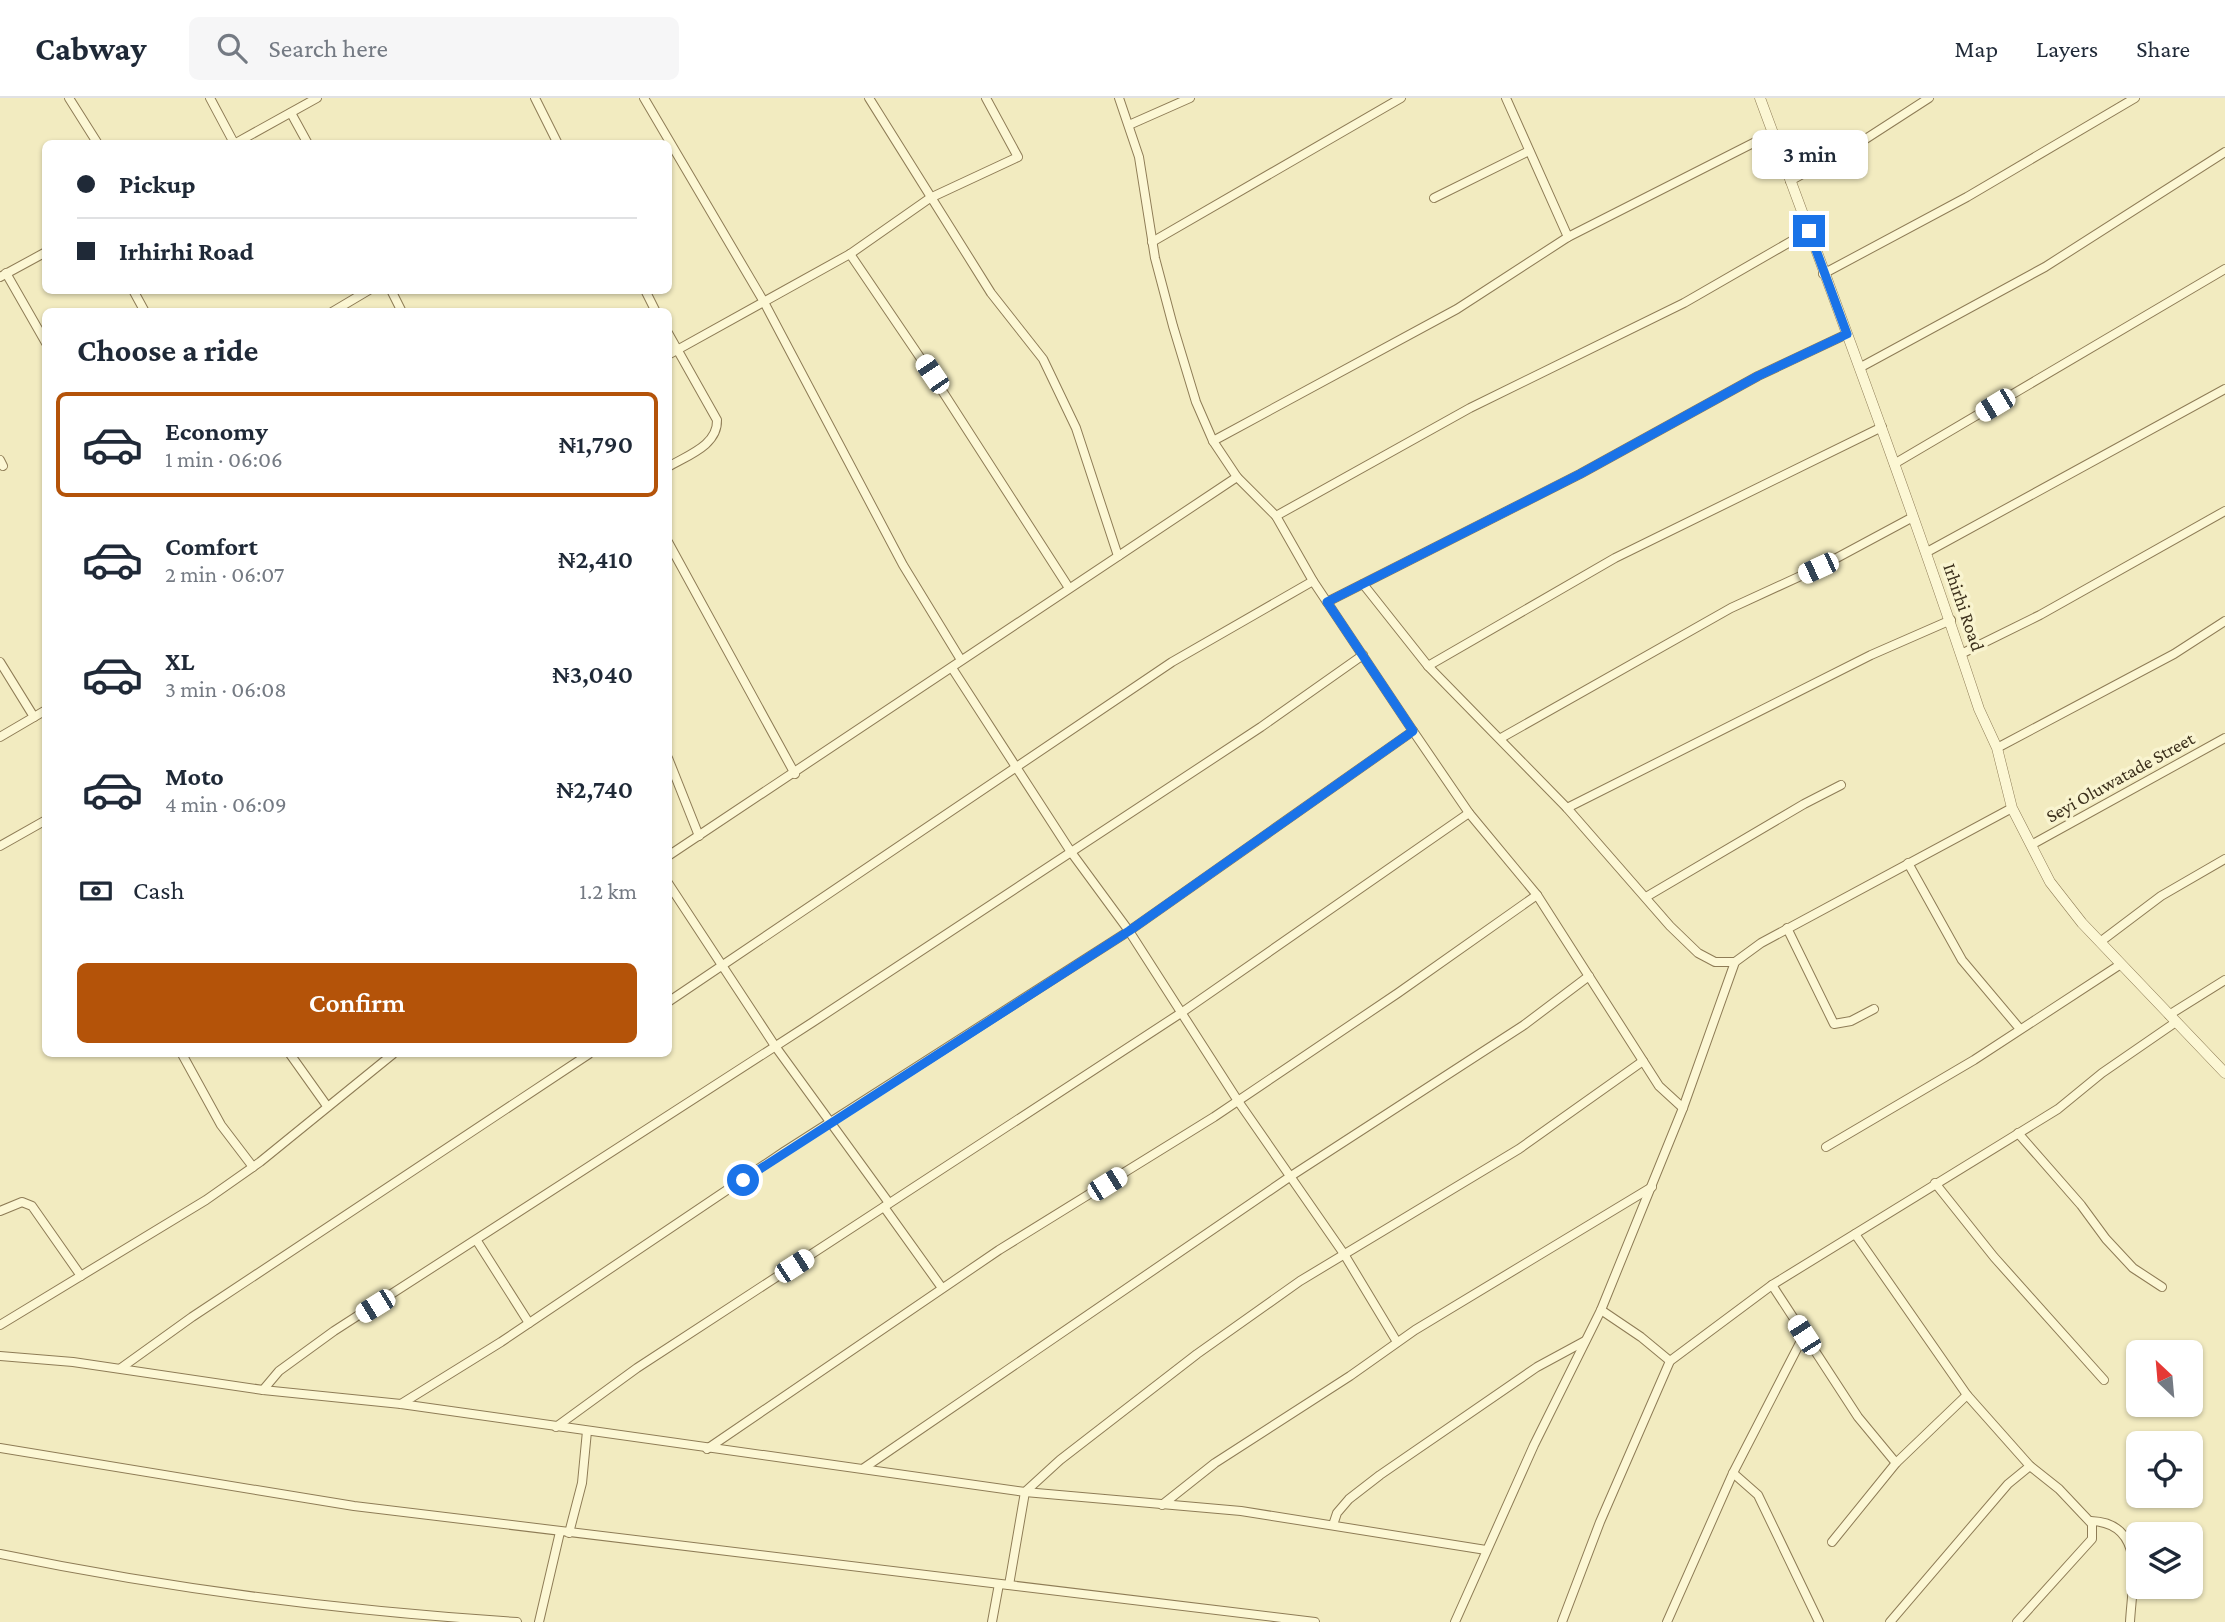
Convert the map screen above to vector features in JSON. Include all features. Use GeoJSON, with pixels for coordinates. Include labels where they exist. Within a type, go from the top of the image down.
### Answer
{"type":"FeatureCollection","features":[{"type":"Feature","properties":{"kind":"street"},"geometry":{"type":"LineString","coordinates":[[69,98],[95,140]]}},
{"type":"Feature","properties":{"kind":"street"},"geometry":{"type":"LineString","coordinates":[[210,98],[232,140]]}},
{"type":"Feature","properties":{"kind":"street"},"geometry":{"type":"LineString","coordinates":[[240,140],[317,98]]}},
{"type":"Feature","properties":{"kind":"street"},"geometry":{"type":"LineString","coordinates":[[535,98],[556,140]]}},
{"type":"Feature","properties":{"kind":"street"},"geometry":{"type":"LineString","coordinates":[[644,98],[669,140]]}},
{"type":"Feature","properties":{"kind":"street"},"geometry":{"type":"LineString","coordinates":[[869,98],[991,293],[1043,359],[1076,428],[1118,556]]}},
{"type":"Feature","properties":{"kind":"street"},"geometry":{"type":"LineString","coordinates":[[672,353],[850,254],[930,198],[1018,157],[986,98]]}},
{"type":"Feature","properties":{"kind":"street"},"geometry":{"type":"LineString","coordinates":[[1118,98],[1139,157],[1152,243],[1177,338],[1196,402],[1213,441],[1237,477],[1276,516],[1313,581],[1469,813],[1536,895],[1659,1086],[1683,1108]]}},
{"type":"Feature","properties":{"kind":"street"},"geometry":{"type":"LineString","coordinates":[[1129,125],[1190,98]]}},
{"type":"Feature","properties":{"kind":"street"},"geometry":{"type":"LineString","coordinates":[[1152,243],[1401,98]]}},
{"type":"Feature","properties":{"kind":"street"},"geometry":{"type":"LineString","coordinates":[[1506,98],[1568,237]]}},
{"type":"Feature","properties":{"kind":"street","name":"Irhirhi Road"},"geometry":{"type":"LineString","coordinates":[[1760,98],[1823,274],[1861,367],[1961,654],[1997,748],[2012,808],[2050,881],[2100,942],[2225,1073]]}},
{"type":"Feature","properties":{"kind":"street"},"geometry":{"type":"LineString","coordinates":[[1790,181],[1864,140],[1929,98]]}},
{"type":"Feature","properties":{"kind":"street"},"geometry":{"type":"LineString","coordinates":[[1823,274],[1967,197],[2136,98]]}},
{"type":"Feature","properties":{"kind":"street"},"geometry":{"type":"LineString","coordinates":[[291,113],[306,140]]}},
{"type":"Feature","properties":{"kind":"street"},"geometry":{"type":"LineString","coordinates":[[1213,441],[1457,309],[1568,237],[1773,133]]}},
{"type":"Feature","properties":{"kind":"street"},"geometry":{"type":"LineString","coordinates":[[672,146],[764,302],[903,565],[961,660]]}},
{"type":"Feature","properties":{"kind":"street"},"geometry":{"type":"LineString","coordinates":[[1434,198],[1529,151]]}},
{"type":"Feature","properties":{"kind":"street"},"geometry":{"type":"LineString","coordinates":[[1861,367],[2045,267],[2225,152]]}},
{"type":"Feature","properties":{"kind":"street"},"geometry":{"type":"LineString","coordinates":[[1276,516],[1470,408],[1684,303],[1809,231]]}},
{"type":"Feature","properties":{"kind":"street"},"geometry":{"type":"LineString","coordinates":[[42,254],[3,275],[42,337]]}},
{"type":"Feature","properties":{"kind":"street"},"geometry":{"type":"LineString","coordinates":[[850,254],[932,374],[1069,588]]}},
{"type":"Feature","properties":{"kind":"street"},"geometry":{"type":"LineString","coordinates":[[1894,464],[2225,269]]}},
{"type":"Feature","properties":{"kind":"street"},"geometry":{"type":"LineString","coordinates":[[339,308],[362,294]]}},
{"type":"Feature","properties":{"kind":"street"},"geometry":{"type":"LineString","coordinates":[[1327,602],[1580,474],[1758,376],[1847,334]]}},
{"type":"Feature","properties":{"kind":"street"},"geometry":{"type":"LineString","coordinates":[[672,338],[718,420],[718,432],[712,440],[672,465]]}},
{"type":"Feature","properties":{"kind":"street"},"geometry":{"type":"LineString","coordinates":[[1927,552],[2225,389]]}},
{"type":"Feature","properties":{"kind":"street"},"geometry":{"type":"LineString","coordinates":[[1428,666],[1615,558],[1882,427]]}},
{"type":"Feature","properties":{"kind":"street"},"geometry":{"type":"LineString","coordinates":[[672,853],[1237,477]]}},
{"type":"Feature","properties":{"kind":"street"},"geometry":{"type":"LineString","coordinates":[[1961,654],[2040,615],[2225,511]]}},
{"type":"Feature","properties":{"kind":"street"},"geometry":{"type":"LineString","coordinates":[[1501,738],[1731,608],[1818,568],[1913,517]]}},
{"type":"Feature","properties":{"kind":"street"},"geometry":{"type":"LineString","coordinates":[[672,549],[794,774]]}},
{"type":"Feature","properties":{"kind":"street"},"geometry":{"type":"LineString","coordinates":[[672,999],[1172,662],[1313,581]]}},
{"type":"Feature","properties":{"kind":"street"},"geometry":{"type":"LineString","coordinates":[[1363,584],[1428,666],[1567,808],[1698,953],[1715,962],[1735,962]]}},
{"type":"Feature","properties":{"kind":"street"},"geometry":{"type":"LineString","coordinates":[[1567,808],[1871,655],[1951,620]]}},
{"type":"Feature","properties":{"kind":"street"},"geometry":{"type":"LineString","coordinates":[[1997,748],[2174,654],[2225,621]]}},
{"type":"Feature","properties":{"kind":"street"},"geometry":{"type":"LineString","coordinates":[[263,1390],[279,1371],[334,1331],[477,1241],[1071,852],[1261,727],[1363,655]]}},
{"type":"Feature","properties":{"kind":"street"},"geometry":{"type":"LineString","coordinates":[[0,662],[34,717]]}},
{"type":"Feature","properties":{"kind":"street"},"geometry":{"type":"LineString","coordinates":[[952,668],[1071,852],[1129,931],[1238,1101],[1344,1254],[1396,1342]]}},
{"type":"Feature","properties":{"kind":"street"},"geometry":{"type":"LineString","coordinates":[[0,737],[42,712]]}},
{"type":"Feature","properties":{"kind":"street"},"geometry":{"type":"LineString","coordinates":[[401,1404],[530,1323],[831,1122],[1129,931],[1413,731]]}},
{"type":"Feature","properties":{"kind":"street","name":"Seyi Oluwatade Street"},"geometry":{"type":"LineString","coordinates":[[2031,845],[2225,738]]}},
{"type":"Feature","properties":{"kind":"street"},"geometry":{"type":"LineString","coordinates":[[672,768],[699,836]]}},
{"type":"Feature","properties":{"kind":"street"},"geometry":{"type":"LineString","coordinates":[[1646,897],[1841,785]]}},
{"type":"Feature","properties":{"kind":"street"},"geometry":{"type":"LineString","coordinates":[[1455,1622],[1486,1550],[1601,1310],[1653,1186],[1735,962],[1748,950],[2012,808]]}},
{"type":"Feature","properties":{"kind":"street"},"geometry":{"type":"LineString","coordinates":[[556,1427],[637,1368],[1181,1013],[1469,813]]}},
{"type":"Feature","properties":{"kind":"street"},"geometry":{"type":"LineString","coordinates":[[0,846],[42,822]]}},
{"type":"Feature","properties":{"kind":"street"},"geometry":{"type":"LineString","coordinates":[[2100,942],[2161,896],[2225,859]]}},
{"type":"Feature","properties":{"kind":"street"},"geometry":{"type":"LineString","coordinates":[[1908,863],[1962,960],[2020,1029]]}},
{"type":"Feature","properties":{"kind":"street"},"geometry":{"type":"LineString","coordinates":[[672,889],[775,1046],[831,1122],[942,1288]]}},
{"type":"Feature","properties":{"kind":"street"},"geometry":{"type":"LineString","coordinates":[[707,1449],[942,1288],[1238,1101],[1536,895]]}},
{"type":"Feature","properties":{"kind":"street"},"geometry":{"type":"LineString","coordinates":[[1787,929],[1834,1024],[1851,1021],[1874,1009]]}},
{"type":"Feature","properties":{"kind":"street"},"geometry":{"type":"LineString","coordinates":[[1826,1147],[1974,1060],[2121,964]]}},
{"type":"Feature","properties":{"kind":"street"},"geometry":{"type":"LineString","coordinates":[[864,1468],[1291,1176],[1524,1025],[1589,976]]}},
{"type":"Feature","properties":{"kind":"street"},"geometry":{"type":"LineString","coordinates":[[1562,1622],[1600,1522],[1670,1361],[1772,1285],[1935,1182],[2058,1109],[2225,980]]}},
{"type":"Feature","properties":{"kind":"street"},"geometry":{"type":"LineString","coordinates":[[185,1057],[221,1125],[253,1167]]}},
{"type":"Feature","properties":{"kind":"street"},"geometry":{"type":"LineString","coordinates":[[292,1057],[327,1106]]}},
{"type":"Feature","properties":{"kind":"street"},"geometry":{"type":"LineString","coordinates":[[0,1324],[166,1226],[253,1167],[389,1057]]}},
{"type":"Feature","properties":{"kind":"street"},"geometry":{"type":"LineString","coordinates":[[121,1368],[192,1317],[584,1057]]}},
{"type":"Feature","properties":{"kind":"street"},"geometry":{"type":"LineString","coordinates":[[1009,1585],[1026,1492],[1060,1460],[1197,1354],[1300,1281],[1519,1149],[1643,1062]]}},
{"type":"Feature","properties":{"kind":"street"},"geometry":{"type":"LineString","coordinates":[[2018,1133],[2133,1268],[2162,1287]]}},
{"type":"Feature","properties":{"kind":"street"},"geometry":{"type":"LineString","coordinates":[[1935,1182],[1994,1257],[2104,1380]]}},
{"type":"Feature","properties":{"kind":"street"},"geometry":{"type":"LineString","coordinates":[[1162,1505],[1215,1463],[1350,1376],[1396,1342],[1653,1186]]}},
{"type":"Feature","properties":{"kind":"street"},"geometry":{"type":"LineString","coordinates":[[0,1211],[22,1202],[32,1206],[81,1276]]}},
{"type":"Feature","properties":{"kind":"street"},"geometry":{"type":"LineString","coordinates":[[1855,1234],[1967,1395],[2030,1466],[2091,1521],[2108,1521],[2124,1535],[2133,1554],[2130,1622]]}},
{"type":"Feature","properties":{"kind":"street"},"geometry":{"type":"LineString","coordinates":[[477,1241],[530,1323]]}},
{"type":"Feature","properties":{"kind":"street"},"geometry":{"type":"LineString","coordinates":[[1772,1285],[1858,1417],[1896,1463]]}},
{"type":"Feature","properties":{"kind":"street"},"geometry":{"type":"LineString","coordinates":[[1601,1310],[1642,1337],[1670,1361]]}},
{"type":"Feature","properties":{"kind":"street"},"geometry":{"type":"LineString","coordinates":[[1667,1622],[1733,1473],[1804,1335]]}},
{"type":"Feature","properties":{"kind":"street"},"geometry":{"type":"LineString","coordinates":[[1333,1525],[1337,1513],[1349,1499],[1380,1475],[1537,1367],[1586,1340]]}},
{"type":"Feature","properties":{"kind":"street"},"geometry":{"type":"LineString","coordinates":[[0,1356],[121,1368],[263,1390],[401,1404],[1026,1492],[1241,1511],[1486,1550]]}},
{"type":"Feature","properties":{"kind":"street"},"geometry":{"type":"LineString","coordinates":[[1832,1542],[1896,1463],[1967,1395]]}},
{"type":"Feature","properties":{"kind":"street"},"geometry":{"type":"LineString","coordinates":[[539,1622],[582,1483],[587,1431]]}},
{"type":"Feature","properties":{"kind":"street"},"geometry":{"type":"LineString","coordinates":[[0,1448],[354,1506],[1315,1622]]}},
{"type":"Feature","properties":{"kind":"street"},"geometry":{"type":"LineString","coordinates":[[1890,1622],[2008,1484],[2030,1466]]}},
{"type":"Feature","properties":{"kind":"street"},"geometry":{"type":"LineString","coordinates":[[1733,1473],[1758,1495],[1819,1622]]}},
{"type":"Feature","properties":{"kind":"street"},"geometry":{"type":"LineString","coordinates":[[2017,1622],[2092,1539],[2091,1521]]}},
{"type":"Feature","properties":{"kind":"street"},"geometry":{"type":"LineString","coordinates":[[0,1554],[135,1578],[368,1610],[517,1622]]}},
{"type":"Feature","properties":{"kind":"street"},"geometry":{"type":"LineString","coordinates":[[992,1622],[999,1584]]}},
{"type":"Feature","properties":{"kind":"route"},"geometry":{"type":"LineString","coordinates":[[743,1180],[1129,931],[1413,731],[1327,602],[1580,474],[1758,376],[1847,334],[1809,231]]}}]}
